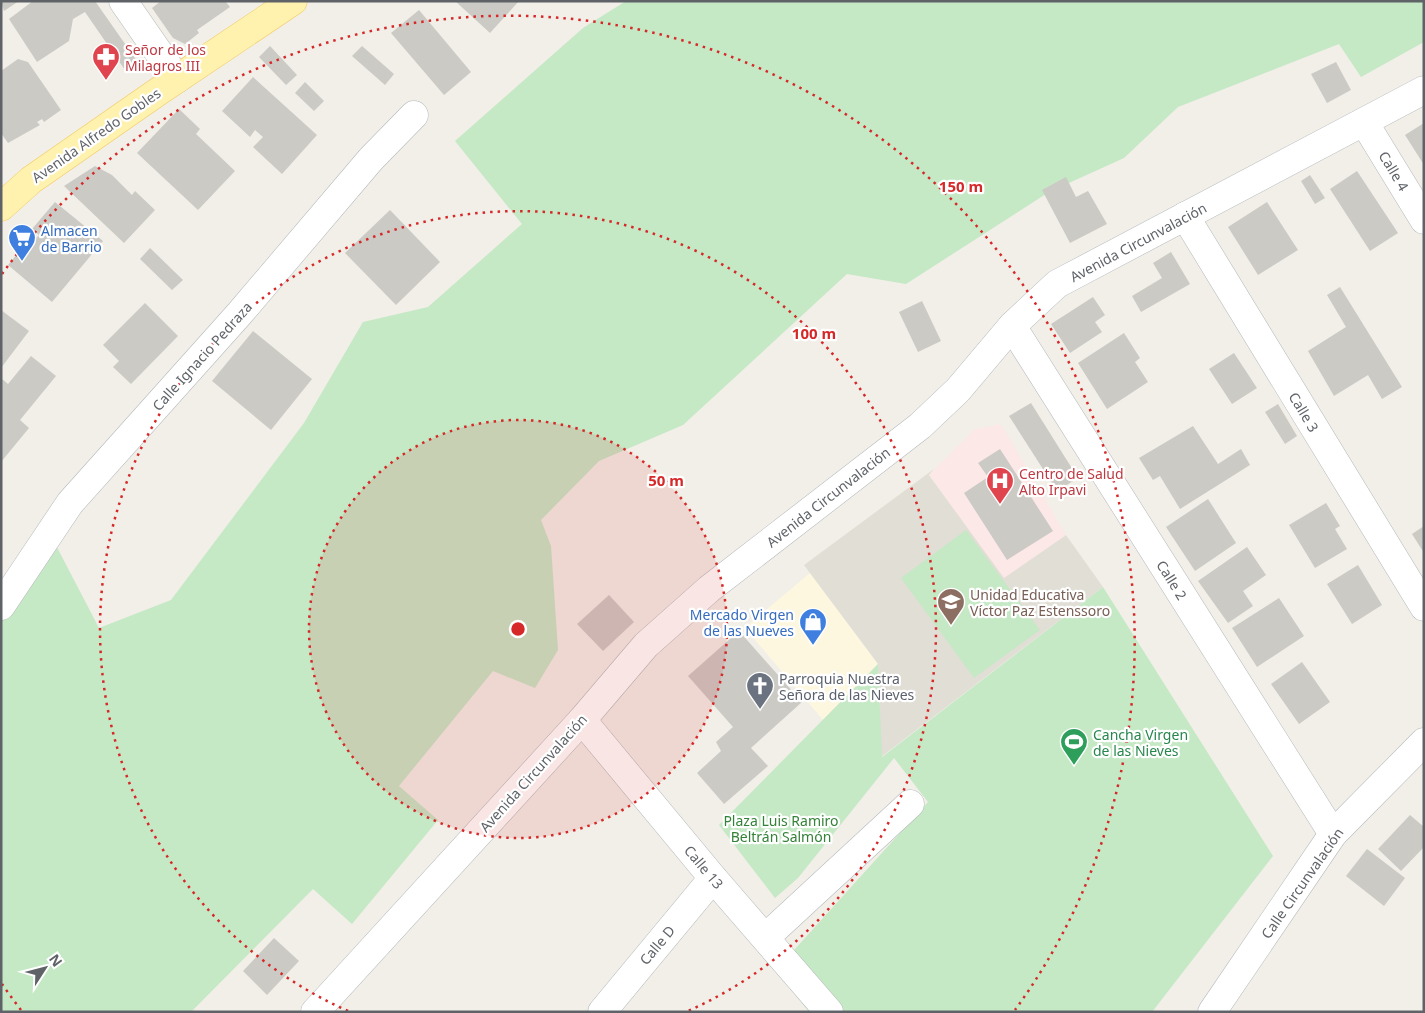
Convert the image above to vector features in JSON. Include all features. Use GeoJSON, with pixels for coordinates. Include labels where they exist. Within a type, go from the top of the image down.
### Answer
{"type":"FeatureCollection","features":[{"type":"Feature","properties":{"kind":"main road","name":"Avenida Alfredo Gobles"},"geometry":{"type":"LineString","coordinates":[[1,206],[31,180],[293,1]]}},
{"type":"Feature","properties":{"kind":"street"},"geometry":{"type":"LineString","coordinates":[[123,1],[177,79]]}},
{"type":"Feature","properties":{"kind":"street","name":"Avenida Circunvalación"},"geometry":{"type":"LineString","coordinates":[[315,1012],[582,720],[646,645],[709,589],[920,426],[958,390],[1012,326],[1057,284],[1424,90]]}},
{"type":"Feature","properties":{"kind":"street","name":"Calle Ignacio Pedraza"},"geometry":{"type":"LineString","coordinates":[[1,606],[70,503],[240,313],[371,158],[414,115]]}},
{"type":"Feature","properties":{"kind":"street","name":"Calle 4"},"geometry":{"type":"LineString","coordinates":[[1364,122],[1424,220]]}},
{"type":"Feature","properties":{"kind":"street","name":"Calle 3"},"geometry":{"type":"LineString","coordinates":[[1185,216],[1424,607]]}},
{"type":"Feature","properties":{"kind":"street","name":"Calle 2"},"geometry":{"type":"LineString","coordinates":[[1012,326],[1333,834]]}},
{"type":"Feature","properties":{"kind":"street","name":"Calle 13"},"geometry":{"type":"LineString","coordinates":[[582,720],[713,878],[829,1012]]}},
{"type":"Feature","properties":{"kind":"street","name":"Calle Circunvalación"},"geometry":{"type":"LineString","coordinates":[[1212,1012],[1333,834],[1424,742]]}},
{"type":"Feature","properties":{"kind":"street"},"geometry":{"type":"LineString","coordinates":[[766,937],[910,804]]}},
{"type":"Feature","properties":{"kind":"street","name":"Calle D"},"geometry":{"type":"LineString","coordinates":[[602,1012],[713,878]]}},
{"type":"Feature","properties":{"kind":"shaded area","name":"Centro de Salud Alto Irpavi"},"geometry":{"type":"Polygon","coordinates":[[[1001,424],[1066,535],[1004,578],[929,475],[975,429],[1001,424]]]}},
{"type":"Feature","properties":{"kind":"shaded area","name":"Unidad Educativa Víctor Paz Estenssoro"},"geometry":{"type":"Polygon","coordinates":[[[934,469],[929,475],[1004,577],[1066,535],[1103,587],[881,757],[878,664],[804,565],[934,469]]]}},
{"type":"Feature","properties":{"kind":"shaded area","name":"Mercado Virgen de las Nueves"},"geometry":{"type":"Polygon","coordinates":[[[810,573],[878,664],[823,720],[745,628],[810,573]]]}},
{"type":"Feature","properties":{"kind":"green space"},"geometry":{"type":"Polygon","coordinates":[[[626,1],[1424,1],[1424,42],[1361,77],[1339,44],[1178,107],[1124,158],[1049,192],[906,284],[847,274],[683,425],[599,461],[541,520],[551,546],[558,650],[535,688],[493,671],[399,786],[438,820],[352,924],[313,889],[191,1012],[1,1012],[1,613],[48,530],[99,628],[171,600],[304,423],[363,322],[428,307],[522,224],[455,141],[583,28],[626,1]]]}},
{"type":"Feature","properties":{"kind":"green space"},"geometry":{"type":"Polygon","coordinates":[[[966,530],[1040,630],[974,678],[901,578],[966,530]]]}},
{"type":"Feature","properties":{"kind":"green space","name":"Cancha Virgen de las Nieves"},"geometry":{"type":"Polygon","coordinates":[[[1103,587],[1273,856],[1152,1012],[809,1012],[776,970],[928,802],[894,758],[798,878],[775,898],[719,825],[878,664],[882,757],[1103,587]]]}},
{"type":"Feature","properties":{"kind":"building"},"geometry":{"type":"Polygon","coordinates":[[[1,1],[19,1],[4,11],[1,1]]]}},
{"type":"Feature","properties":{"kind":"building"},"geometry":{"type":"Polygon","coordinates":[[[33,1],[95,1],[137,61],[125,70],[85,12],[73,19],[69,41],[37,62],[9,19],[33,1]]]}},
{"type":"Feature","properties":{"kind":"building"},"geometry":{"type":"Polygon","coordinates":[[[161,1],[225,1],[230,7],[197,30],[199,33],[185,44],[173,38],[152,8],[161,1]]]}},
{"type":"Feature","properties":{"kind":"building"},"geometry":{"type":"Polygon","coordinates":[[[455,1],[519,1],[490,33],[455,1]]]}},
{"type":"Feature","properties":{"kind":"building"},"geometry":{"type":"Polygon","coordinates":[[[419,10],[471,72],[444,95],[391,33],[419,10]]]}},
{"type":"Feature","properties":{"kind":"building"},"geometry":{"type":"Polygon","coordinates":[[[270,46],[297,75],[286,85],[259,57],[270,46]]]}},
{"type":"Feature","properties":{"kind":"building"},"geometry":{"type":"Polygon","coordinates":[[[362,46],[394,74],[385,85],[352,56],[362,46]]]}},
{"type":"Feature","properties":{"kind":"building"},"geometry":{"type":"Polygon","coordinates":[[[18,59],[28,62],[61,110],[44,122],[42,119],[37,122],[40,125],[8,143],[1,133],[1,71],[18,59]]]}},
{"type":"Feature","properties":{"kind":"building"},"geometry":{"type":"Polygon","coordinates":[[[1336,62],[1351,90],[1327,103],[1311,74],[1336,62]]]}},
{"type":"Feature","properties":{"kind":"building"},"geometry":{"type":"Polygon","coordinates":[[[253,77],[317,135],[282,174],[253,147],[263,137],[255,130],[250,137],[222,111],[253,77]]]}},
{"type":"Feature","properties":{"kind":"building"},"geometry":{"type":"Polygon","coordinates":[[[305,82],[324,101],[314,111],[295,93],[305,82]]]}},
{"type":"Feature","properties":{"kind":"building"},"geometry":{"type":"Polygon","coordinates":[[[179,109],[200,129],[196,134],[235,171],[198,210],[137,153],[179,109]]]}},
{"type":"Feature","properties":{"kind":"building"},"geometry":{"type":"Polygon","coordinates":[[[1424,123],[1424,165],[1405,135],[1424,123]]]}},
{"type":"Feature","properties":{"kind":"building"},"geometry":{"type":"Polygon","coordinates":[[[95,166],[112,175],[132,195],[135,191],[155,210],[124,243],[64,186],[95,166]]]}},
{"type":"Feature","properties":{"kind":"building"},"geometry":{"type":"Polygon","coordinates":[[[1357,171],[1398,233],[1370,251],[1330,189],[1357,171]]]}},
{"type":"Feature","properties":{"kind":"building"},"geometry":{"type":"Polygon","coordinates":[[[1310,175],[1325,198],[1315,204],[1301,181],[1310,175]]]}},
{"type":"Feature","properties":{"kind":"building"},"geometry":{"type":"Polygon","coordinates":[[[1066,177],[1076,197],[1088,191],[1107,224],[1070,243],[1042,190],[1066,177]]]}},
{"type":"Feature","properties":{"kind":"building"},"geometry":{"type":"Polygon","coordinates":[[[55,202],[103,241],[52,302],[8,265],[32,236],[36,238],[39,235],[32,229],[55,202]]]}},
{"type":"Feature","properties":{"kind":"building"},"geometry":{"type":"Polygon","coordinates":[[[1267,202],[1298,250],[1258,275],[1228,227],[1267,202]]]}},
{"type":"Feature","properties":{"kind":"building"},"geometry":{"type":"Polygon","coordinates":[[[390,210],[440,262],[396,305],[345,253],[390,210]]]}},
{"type":"Feature","properties":{"kind":"building"},"geometry":{"type":"Polygon","coordinates":[[[150,248],[183,280],[172,290],[140,259],[150,248]]]}},
{"type":"Feature","properties":{"kind":"building"},"geometry":{"type":"Polygon","coordinates":[[[1171,252],[1190,284],[1141,312],[1132,296],[1162,278],[1153,263],[1171,252]]]}},
{"type":"Feature","properties":{"kind":"building"},"geometry":{"type":"Polygon","coordinates":[[[1340,287],[1402,387],[1382,399],[1368,375],[1334,396],[1308,351],[1346,327],[1327,295],[1340,287]]]}},
{"type":"Feature","properties":{"kind":"building"},"geometry":{"type":"Polygon","coordinates":[[[1093,297],[1105,315],[1095,322],[1102,332],[1070,353],[1051,324],[1093,297]]]}},
{"type":"Feature","properties":{"kind":"building"},"geometry":{"type":"Polygon","coordinates":[[[922,301],[941,341],[918,352],[899,312],[922,301]]]}},
{"type":"Feature","properties":{"kind":"building"},"geometry":{"type":"Polygon","coordinates":[[[145,303],[178,336],[131,384],[113,367],[119,361],[103,345],[145,303]]]}},
{"type":"Feature","properties":{"kind":"building"},"geometry":{"type":"Polygon","coordinates":[[[1,310],[29,331],[1,368],[1,310]]]}},
{"type":"Feature","properties":{"kind":"building"},"geometry":{"type":"Polygon","coordinates":[[[253,331],[312,379],[271,430],[212,381],[253,331]]]}},
{"type":"Feature","properties":{"kind":"building"},"geometry":{"type":"Polygon","coordinates":[[[1124,333],[1140,358],[1135,362],[1148,382],[1107,409],[1078,363],[1124,333]]]}},
{"type":"Feature","properties":{"kind":"building"},"geometry":{"type":"Polygon","coordinates":[[[1234,353],[1257,388],[1232,404],[1209,369],[1234,353]]]}},
{"type":"Feature","properties":{"kind":"building"},"geometry":{"type":"Polygon","coordinates":[[[31,356],[56,376],[20,420],[29,428],[1,462],[1,378],[8,384],[31,356]]]}},
{"type":"Feature","properties":{"kind":"building"},"geometry":{"type":"Polygon","coordinates":[[[1031,403],[1078,478],[1057,491],[1009,416],[1031,403]]]}},
{"type":"Feature","properties":{"kind":"building"},"geometry":{"type":"Polygon","coordinates":[[[1278,404],[1297,436],[1285,444],[1265,412],[1278,404]]]}},
{"type":"Feature","properties":{"kind":"building"},"geometry":{"type":"Polygon","coordinates":[[[1193,426],[1218,464],[1241,449],[1250,465],[1180,509],[1160,476],[1153,480],[1139,458],[1193,426]]]}},
{"type":"Feature","properties":{"kind":"building"},"geometry":{"type":"Polygon","coordinates":[[[1000,449],[1053,531],[1007,560],[964,493],[988,477],[978,463],[1000,449]]]}},
{"type":"Feature","properties":{"kind":"building"},"geometry":{"type":"Polygon","coordinates":[[[1208,499],[1236,543],[1195,571],[1166,527],[1208,499]]]}},
{"type":"Feature","properties":{"kind":"building"},"geometry":{"type":"Polygon","coordinates":[[[1326,503],[1340,526],[1335,529],[1347,549],[1315,568],[1289,525],[1326,503]]]}},
{"type":"Feature","properties":{"kind":"building"},"geometry":{"type":"Polygon","coordinates":[[[1424,526],[1424,553],[1412,534],[1424,526]]]}},
{"type":"Feature","properties":{"kind":"building"},"geometry":{"type":"Polygon","coordinates":[[[1247,547],[1266,575],[1243,591],[1253,606],[1228,623],[1198,581],[1247,547]]]}},
{"type":"Feature","properties":{"kind":"building"},"geometry":{"type":"Polygon","coordinates":[[[1358,565],[1382,605],[1352,624],[1327,584],[1358,565]]]}},
{"type":"Feature","properties":{"kind":"building"},"geometry":{"type":"Polygon","coordinates":[[[609,595],[634,622],[603,651],[577,624],[609,595]]]}},
{"type":"Feature","properties":{"kind":"building"},"geometry":{"type":"Polygon","coordinates":[[[1279,598],[1304,636],[1257,667],[1232,628],[1279,598]]]}},
{"type":"Feature","properties":{"kind":"building"},"geometry":{"type":"Polygon","coordinates":[[[739,631],[802,702],[751,748],[768,766],[724,804],[697,773],[721,751],[716,742],[733,727],[688,676],[739,631]]]}},
{"type":"Feature","properties":{"kind":"building"},"geometry":{"type":"Polygon","coordinates":[[[1302,662],[1330,702],[1299,724],[1271,684],[1302,662]]]}},
{"type":"Feature","properties":{"kind":"building"},"geometry":{"type":"Polygon","coordinates":[[[1410,815],[1424,827],[1424,847],[1401,871],[1378,849],[1410,815]]]}},
{"type":"Feature","properties":{"kind":"building"},"geometry":{"type":"Polygon","coordinates":[[[1367,849],[1405,878],[1384,906],[1346,876],[1367,849]]]}},
{"type":"Feature","properties":{"kind":"building"},"geometry":{"type":"Polygon","coordinates":[[[274,938],[299,961],[267,995],[243,971],[274,938]]]}},
{"type":"Feature","properties":{"kind":"place","name":"Señor de los Milagros III"},"geometry":{"type":"Point","coordinates":[106,81]}},
{"type":"Feature","properties":{"kind":"place","name":"Almacen de Barrio"},"geometry":{"type":"Point","coordinates":[22,262]}},
{"type":"Feature","properties":{"kind":"place","name":"Centro de Salud Alto Irpavi"},"geometry":{"type":"Point","coordinates":[1000,505]}},
{"type":"Feature","properties":{"kind":"place","name":"Unidad Educativa Víctor Paz Estenssoro"},"geometry":{"type":"Point","coordinates":[951,626]}},
{"type":"Feature","properties":{"kind":"place","name":"Mercado Virgen de las Nueves"},"geometry":{"type":"Point","coordinates":[813,646]}},
{"type":"Feature","properties":{"kind":"place","name":"Parroquia Nuestra Señora de las Nieves"},"geometry":{"type":"Point","coordinates":[760,710]}},
{"type":"Feature","properties":{"kind":"place","name":"Cancha Virgen de las Nieves"},"geometry":{"type":"Point","coordinates":[1074,766]}},
{"type":"Feature","properties":{"kind":"park label","name":"Plaza Luis Ramiro Beltrán Salmón"},"geometry":{"type":"Point","coordinates":[781,828]}}]}
